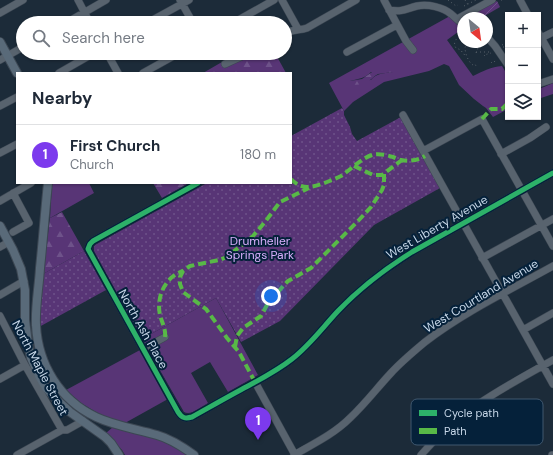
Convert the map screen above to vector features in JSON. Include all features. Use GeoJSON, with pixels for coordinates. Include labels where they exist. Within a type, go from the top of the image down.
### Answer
{"type":"FeatureCollection","features":[{"type":"Feature","properties":{"kind":"main road"},"geometry":{"type":"LineString","coordinates":[[0,42],[4,58],[16,72]]}},
{"type":"Feature","properties":{"kind":"main road"},"geometry":{"type":"LineString","coordinates":[[48,184],[36,325],[40,350],[50,375],[68,398],[89,414],[110,422],[159,436],[182,446],[194,455]]}},
{"type":"Feature","properties":{"kind":"main road"},"geometry":{"type":"LineString","coordinates":[[0,226],[18,261],[24,281],[26,332],[29,352],[43,382],[50,393],[70,412],[106,437],[119,455]]}},
{"type":"Feature","properties":{"kind":"street"},"geometry":{"type":"LineString","coordinates":[[0,13],[23,0]]}},
{"type":"Feature","properties":{"kind":"street"},"geometry":{"type":"LineString","coordinates":[[78,0],[86,16]]}},
{"type":"Feature","properties":{"kind":"street"},"geometry":{"type":"LineString","coordinates":[[77,16],[106,0]]}},
{"type":"Feature","properties":{"kind":"street"},"geometry":{"type":"LineString","coordinates":[[245,16],[274,0]]}},
{"type":"Feature","properties":{"kind":"street"},"geometry":{"type":"LineString","coordinates":[[282,0],[291,16]]}},
{"type":"Feature","properties":{"kind":"street"},"geometry":{"type":"LineString","coordinates":[[292,30],[307,28],[356,0]]}},
{"type":"Feature","properties":{"kind":"street"},"geometry":{"type":"LineString","coordinates":[[384,0],[406,41],[413,50]]}},
{"type":"Feature","properties":{"kind":"street"},"geometry":{"type":"LineString","coordinates":[[470,12],[492,0]]}},
{"type":"Feature","properties":{"kind":"street"},"geometry":{"type":"LineString","coordinates":[[159,16],[184,1],[190,16]]}},
{"type":"Feature","properties":{"kind":"street"},"geometry":{"type":"LineString","coordinates":[[522,1],[527,12]]}},
{"type":"Feature","properties":{"kind":"street"},"geometry":{"type":"LineString","coordinates":[[389,10],[399,11],[419,6],[428,6],[445,10],[457,19]]}},
{"type":"Feature","properties":{"kind":"street"},"geometry":{"type":"LineString","coordinates":[[292,19],[298,30]]}},
{"type":"Feature","properties":{"kind":"street"},"geometry":{"type":"LineString","coordinates":[[347,52],[397,25]]}},
{"type":"Feature","properties":{"kind":"street"},"geometry":{"type":"LineString","coordinates":[[541,35],[553,32]]}},
{"type":"Feature","properties":{"kind":"street"},"geometry":{"type":"LineString","coordinates":[[541,37],[553,59]]}},
{"type":"Feature","properties":{"kind":"street"},"geometry":{"type":"LineString","coordinates":[[493,44],[505,61]]}},
{"type":"Feature","properties":{"kind":"street"},"geometry":{"type":"LineString","coordinates":[[4,58],[16,51]]}},
{"type":"Feature","properties":{"kind":"street"},"geometry":{"type":"LineString","coordinates":[[61,72],[82,60]]}},
{"type":"Feature","properties":{"kind":"street"},"geometry":{"type":"LineString","coordinates":[[111,60],[117,72]]}},
{"type":"Feature","properties":{"kind":"street"},"geometry":{"type":"LineString","coordinates":[[145,72],[166,60]]}},
{"type":"Feature","properties":{"kind":"street"},"geometry":{"type":"LineString","coordinates":[[225,64],[234,60]]}},
{"type":"Feature","properties":{"kind":"street"},"geometry":{"type":"LineString","coordinates":[[541,83],[553,79]]}},
{"type":"Feature","properties":{"kind":"street"},"geometry":{"type":"LineString","coordinates":[[0,106],[16,98]]}},
{"type":"Feature","properties":{"kind":"street"},"geometry":{"type":"LineString","coordinates":[[403,115],[553,384]]}},
{"type":"Feature","properties":{"kind":"street"},"geometry":{"type":"LineString","coordinates":[[423,151],[482,119],[553,246]]}},
{"type":"Feature","properties":{"kind":"street"},"geometry":{"type":"LineString","coordinates":[[501,154],[530,138],[546,127]]}},
{"type":"Feature","properties":{"kind":"street"},"geometry":{"type":"LineString","coordinates":[[0,153],[16,145]]}},
{"type":"Feature","properties":{"kind":"street","name":"West Liberty Avenue"},"geometry":{"type":"LineString","coordinates":[[184,418],[192,417],[275,371],[292,359],[308,344],[338,310],[390,266],[462,223],[553,173]]}},
{"type":"Feature","properties":{"kind":"street"},"geometry":{"type":"LineString","coordinates":[[0,200],[29,184]]}},
{"type":"Feature","properties":{"kind":"street","name":"North Ash Place"},"geometry":{"type":"LineString","coordinates":[[184,418],[180,416],[88,248],[93,241],[196,184]]}},
{"type":"Feature","properties":{"kind":"street"},"geometry":{"type":"LineString","coordinates":[[13,193],[29,223],[13,232]]}},
{"type":"Feature","properties":{"kind":"street"},"geometry":{"type":"LineString","coordinates":[[482,258],[553,219]]}},
{"type":"Feature","properties":{"kind":"street"},"geometry":{"type":"LineString","coordinates":[[0,247],[9,242]]}},
{"type":"Feature","properties":{"kind":"street","name":"West Courtland Avenue"},"geometry":{"type":"LineString","coordinates":[[295,455],[331,433],[349,419],[407,357],[443,329],[553,266]]}},
{"type":"Feature","properties":{"kind":"street"},"geometry":{"type":"LineString","coordinates":[[0,294],[24,281]]}},
{"type":"Feature","properties":{"kind":"street"},"geometry":{"type":"LineString","coordinates":[[522,330],[553,313]]}},
{"type":"Feature","properties":{"kind":"street","name":"North Maple Street"},"geometry":{"type":"LineString","coordinates":[[0,316],[25,365],[62,430]]}},
{"type":"Feature","properties":{"kind":"street"},"geometry":{"type":"LineString","coordinates":[[143,349],[165,337]]}},
{"type":"Feature","properties":{"kind":"street"},"geometry":{"type":"LineString","coordinates":[[485,399],[553,360]]}},
{"type":"Feature","properties":{"kind":"street"},"geometry":{"type":"LineString","coordinates":[[0,379],[25,365]]}},
{"type":"Feature","properties":{"kind":"street"},"geometry":{"type":"LineString","coordinates":[[255,382],[295,455]]}},
{"type":"Feature","properties":{"kind":"street"},"geometry":{"type":"LineString","coordinates":[[17,455],[62,430],[67,430],[83,421]]}},
{"type":"Feature","properties":{"kind":"street"},"geometry":{"type":"LineString","coordinates":[[421,455],[430,445]]}},
{"type":"Feature","properties":{"kind":"path"},"geometry":{"type":"LineString","coordinates":[[448,0],[456,6],[458,5]]}},
{"type":"Feature","properties":{"kind":"path"},"geometry":{"type":"LineString","coordinates":[[465,0],[468,4]]}},
{"type":"Feature","properties":{"kind":"path"},"geometry":{"type":"LineString","coordinates":[[464,6],[476,0]]}},
{"type":"Feature","properties":{"kind":"path"},"geometry":{"type":"LineString","coordinates":[[457,39],[454,45],[466,55]]}},
{"type":"Feature","properties":{"kind":"path"},"geometry":{"type":"LineString","coordinates":[[502,48],[504,47],[502,45],[505,44]]}},
{"type":"Feature","properties":{"kind":"path"},"geometry":{"type":"LineString","coordinates":[[465,48],[466,55],[470,63],[473,65],[475,64],[476,66],[478,65]]}},
{"type":"Feature","properties":{"kind":"path"},"geometry":{"type":"LineString","coordinates":[[478,48],[476,52],[494,52]]}},
{"type":"Feature","properties":{"kind":"path"},"geometry":{"type":"LineString","coordinates":[[491,62],[500,59]]}},
{"type":"Feature","properties":{"kind":"green space"},"geometry":{"type":"Polygon","coordinates":[[[497,1],[500,7],[491,12],[477,11],[497,1]]]}},
{"type":"Feature","properties":{"kind":"green space"},"geometry":{"type":"Polygon","coordinates":[[[450,16],[457,24],[457,33],[447,40],[473,76],[491,68],[502,66],[505,71],[505,111],[493,117],[486,108],[459,85],[449,66],[444,64],[429,71],[384,82],[353,102],[344,111],[329,83],[450,16]],[[371,72],[364,77],[350,81],[371,80],[384,73],[393,72],[371,72]]]}},
{"type":"Feature","properties":{"kind":"green space"},"geometry":{"type":"Polygon","coordinates":[[[232,60],[279,60],[285,72],[205,72],[222,62],[232,60]]]}},
{"type":"Feature","properties":{"kind":"green space"},"geometry":{"type":"Polygon","coordinates":[[[393,68],[393,72],[378,74],[363,84],[351,85],[348,82],[362,79],[375,70],[393,68]]]}},
{"type":"Feature","properties":{"kind":"green space"},"geometry":{"type":"Polygon","coordinates":[[[553,83],[553,94],[541,98],[541,88],[553,83]]]}},
{"type":"Feature","properties":{"kind":"green space","name":"Drumheller Springs Park"},"geometry":{"type":"Polygon","coordinates":[[[342,108],[352,134],[357,141],[401,117],[440,188],[374,225],[280,321],[241,342],[216,298],[142,339],[94,251],[95,245],[205,184],[292,184],[292,135],[342,108]]]}},
{"type":"Feature","properties":{"kind":"green space"},"geometry":{"type":"Polygon","coordinates":[[[52,184],[90,184],[94,193],[50,218],[52,184]]]}},
{"type":"Feature","properties":{"kind":"green space"},"geometry":{"type":"Polygon","coordinates":[[[154,184],[187,184],[162,198],[154,184]]]}},
{"type":"Feature","properties":{"kind":"green space"},"geometry":{"type":"Polygon","coordinates":[[[62,212],[84,251],[43,274],[50,218],[62,212]]]}},
{"type":"Feature","properties":{"kind":"green space"},"geometry":{"type":"Polygon","coordinates":[[[84,251],[106,290],[39,327],[43,274],[84,251]]]}},
{"type":"Feature","properties":{"kind":"green space"},"geometry":{"type":"Polygon","coordinates":[[[216,298],[258,375],[228,392],[210,362],[191,373],[208,403],[190,413],[187,413],[184,412],[142,339],[216,298]]]}},
{"type":"Feature","properties":{"kind":"green space"},"geometry":{"type":"Polygon","coordinates":[[[140,350],[168,399],[125,423],[101,415],[81,403],[66,390],[140,350]]]}},
{"type":"Feature","properties":{"kind":"green space"},"geometry":{"type":"Polygon","coordinates":[[[113,427],[161,440],[188,453],[185,455],[125,455],[106,433],[113,427]]]}},
{"type":"Feature","properties":{"kind":"marked path"},"geometry":{"type":"LineString","coordinates":[[482,119],[491,109],[502,109],[505,106]]}},
{"type":"Feature","properties":{"kind":"marked path"},"geometry":{"type":"LineString","coordinates":[[292,180],[304,187],[322,184],[341,176],[360,161],[377,154],[391,156],[407,161],[417,160],[425,156]]}},
{"type":"Feature","properties":{"kind":"marked path"},"geometry":{"type":"LineString","coordinates":[[354,166],[373,175],[382,175],[402,160]]}},
{"type":"Feature","properties":{"kind":"marked path"},"geometry":{"type":"LineString","coordinates":[[235,347],[237,336],[243,328],[261,316],[267,305],[284,285],[288,281],[311,268],[371,207],[384,185],[384,173]]}},
{"type":"Feature","properties":{"kind":"marked path"},"geometry":{"type":"LineString","coordinates":[[255,382],[239,352],[206,309],[183,292],[180,284],[180,277],[183,271],[190,266],[227,257],[253,236],[280,202],[309,188]]}},
{"type":"Feature","properties":{"kind":"marked path"},"geometry":{"type":"LineString","coordinates":[[165,337],[160,315],[159,301],[163,288],[171,278],[183,271]]}},
{"type":"Feature","properties":{"kind":"cycle path"},"geometry":{"type":"LineString","coordinates":[[196,184],[93,241],[88,249],[178,412],[182,417],[186,418],[192,417],[265,377],[287,363],[305,348],[355,294],[402,258],[553,173]]}},
{"type":"Feature","properties":{"kind":"place","name":"First Church"},"geometry":{"type":"Point","coordinates":[258,440]}}]}
